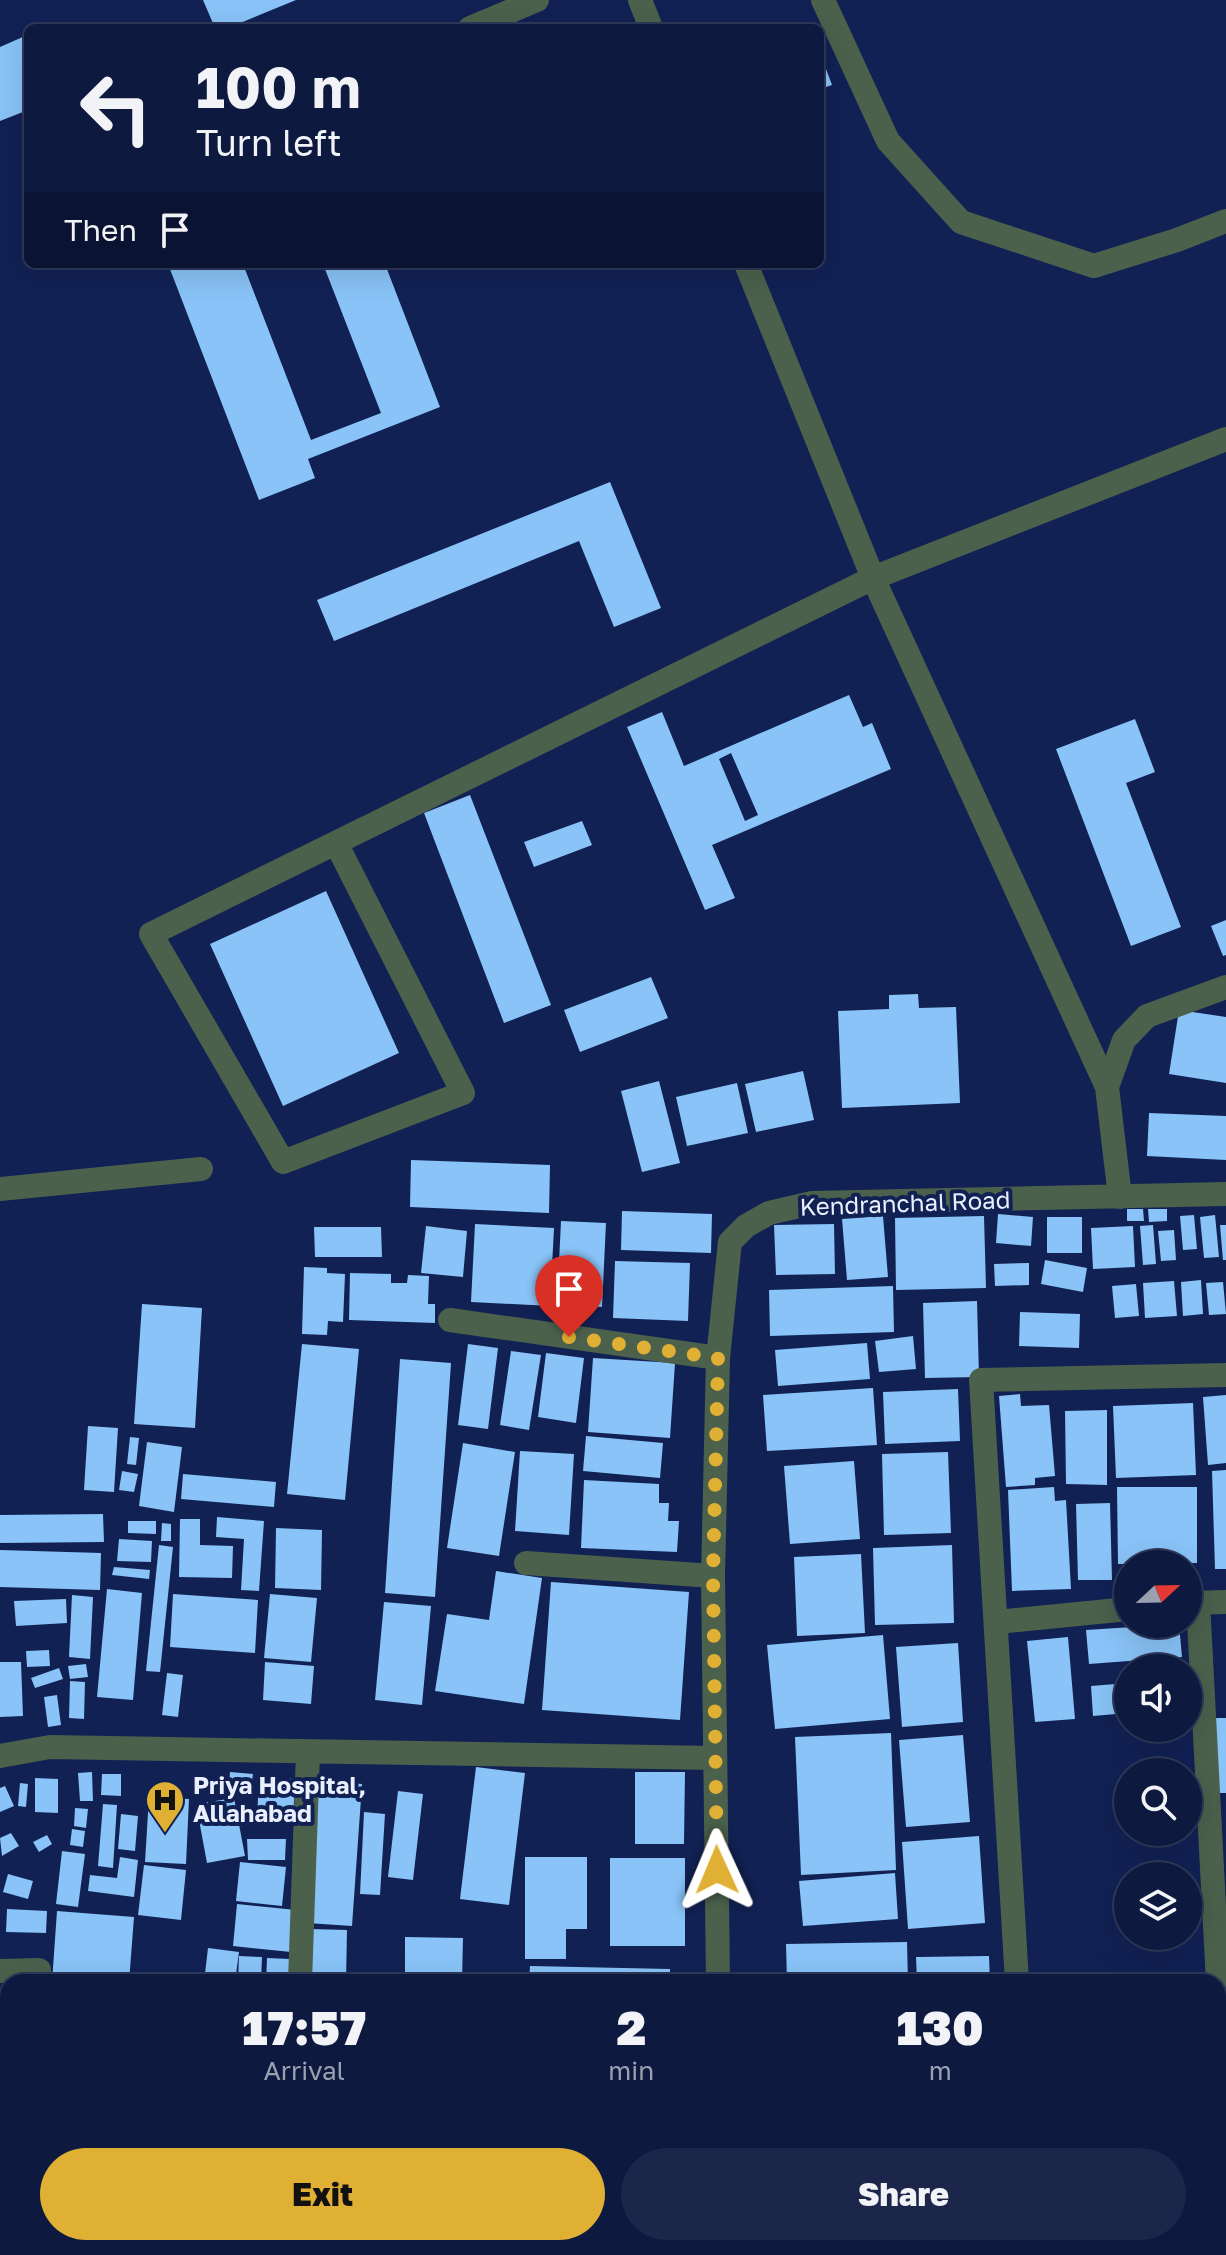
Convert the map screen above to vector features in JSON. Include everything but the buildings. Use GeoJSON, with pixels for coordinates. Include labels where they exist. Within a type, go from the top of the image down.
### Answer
{"type":"FeatureCollection","features":[{"type":"Feature","properties":{"kind":"street"},"geometry":{"type":"LineString","coordinates":[[480,24],[537,0]]}},
{"type":"Feature","properties":{"kind":"street"},"geometry":{"type":"LineString","coordinates":[[823,0],[888,141],[961,222],[1094,266],[1226,221]]}},
{"type":"Feature","properties":{"kind":"street"},"geometry":{"type":"LineString","coordinates":[[748,268],[873,578],[1107,1087],[1120,1197]]}},
{"type":"Feature","properties":{"kind":"street"},"geometry":{"type":"LineString","coordinates":[[336,843],[463,1093],[283,1162],[151,934],[873,578],[1226,439]]}},
{"type":"Feature","properties":{"kind":"street"},"geometry":{"type":"LineString","coordinates":[[1107,1087],[1124,1040],[1147,1016],[1226,987]]}},
{"type":"Feature","properties":{"kind":"street"},"geometry":{"type":"LineString","coordinates":[[0,1189],[201,1169]]}},
{"type":"Feature","properties":{"kind":"street","name":"Kendranchal Road"},"geometry":{"type":"LineString","coordinates":[[718,1974],[713,1576],[718,1358],[730,1242],[746,1226],[769,1213],[812,1203],[1226,1194]]}},
{"type":"Feature","properties":{"kind":"street"},"geometry":{"type":"LineString","coordinates":[[450,1320],[718,1358]]}},
{"type":"Feature","properties":{"kind":"street"},"geometry":{"type":"LineString","coordinates":[[1017,1974],[981,1380],[1226,1375]]}},
{"type":"Feature","properties":{"kind":"street"},"geometry":{"type":"LineString","coordinates":[[526,1563],[713,1576]]}},
{"type":"Feature","properties":{"kind":"street"},"geometry":{"type":"LineString","coordinates":[[1202,1603],[1226,1602]]}},
{"type":"Feature","properties":{"kind":"street"},"geometry":{"type":"LineString","coordinates":[[997,1622],[1114,1610]]}},
{"type":"Feature","properties":{"kind":"street"},"geometry":{"type":"LineString","coordinates":[[1195,1638],[1217,1974]]}},
{"type":"Feature","properties":{"kind":"street"},"geometry":{"type":"LineString","coordinates":[[0,1756],[50,1747],[715,1758]]}},
{"type":"Feature","properties":{"kind":"street"},"geometry":{"type":"LineString","coordinates":[[300,1974],[308,1753]]}},
{"type":"Feature","properties":{"kind":"street"},"geometry":{"type":"LineString","coordinates":[[0,1971],[39,1970],[39,1974]]}},
{"type":"Feature","properties":{"kind":"place","name":"Priya Hospital, Allahabad"},"geometry":{"type":"Point","coordinates":[165,1834]}},
{"type":"Feature","properties":{"kind":"route"},"geometry":{"type":"LineString","coordinates":[[569,1337],[718,1358],[713,1576],[717,1870]]}}]}
